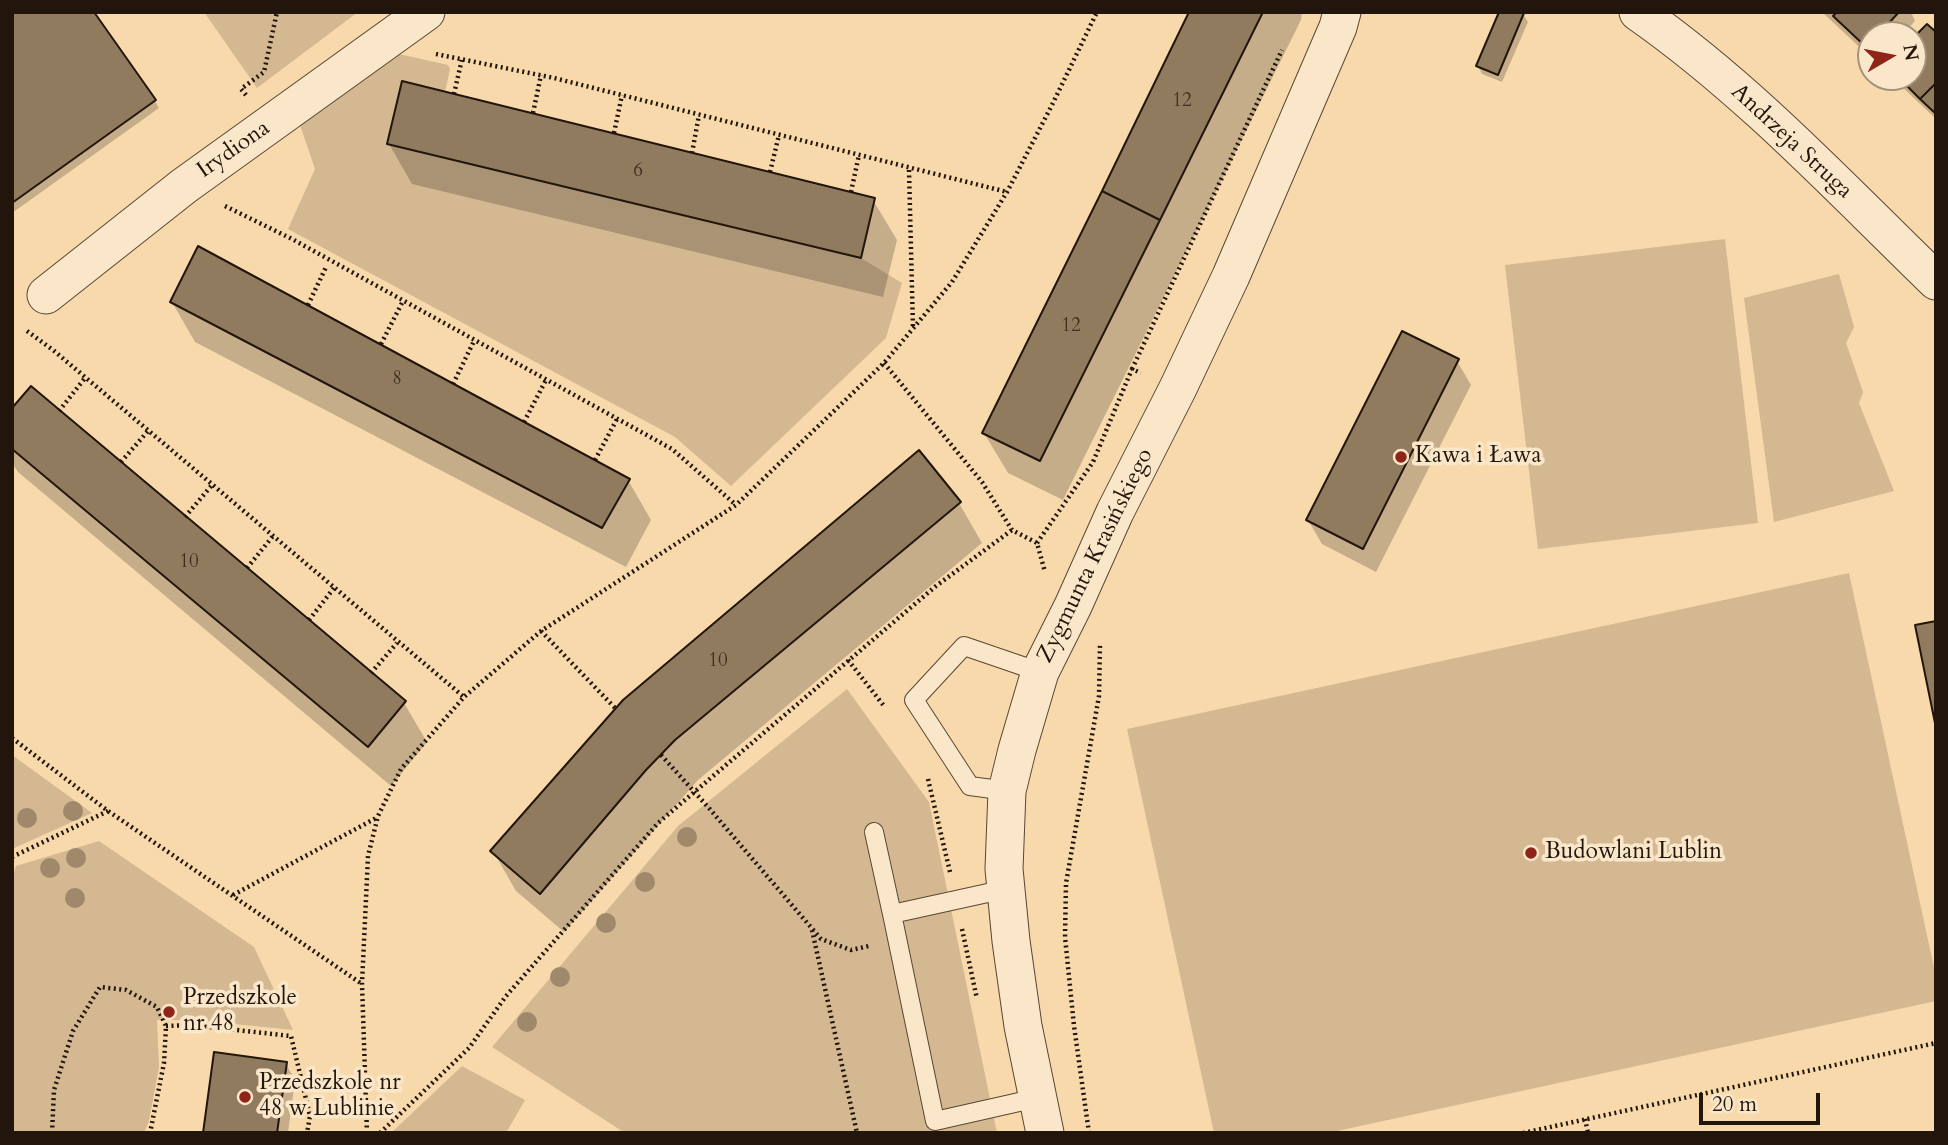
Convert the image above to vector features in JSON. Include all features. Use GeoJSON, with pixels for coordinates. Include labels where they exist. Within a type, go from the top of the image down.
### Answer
{"type":"FeatureCollection","features":[{"type":"Feature","properties":{"kind":"street","name":"Irydiona"},"geometry":{"type":"LineString","coordinates":[[46,295],[184,186],[426,12]]}},
{"type":"Feature","properties":{"kind":"street","name":"Zygmunta Krasińskiego"},"geometry":{"type":"LineString","coordinates":[[1045,1133],[1021,1014],[1011,941],[1004,869],[1007,791],[1040,672],[1231,276],[1338,27],[1342,12]]}},
{"type":"Feature","properties":{"kind":"street","name":"Andrzeja Struga"},"geometry":{"type":"LineString","coordinates":[[1638,12],[1681,42],[1762,111],[1936,281]]}},
{"type":"Feature","properties":{"kind":"lane"},"geometry":{"type":"LineString","coordinates":[[1007,791],[970,786],[914,700],[964,646],[1040,672]]}},
{"type":"Feature","properties":{"kind":"lane"},"geometry":{"type":"LineString","coordinates":[[874,832],[935,1121],[1037,1098]]}},
{"type":"Feature","properties":{"kind":"lane"},"geometry":{"type":"LineString","coordinates":[[892,914],[1006,889]]}},
{"type":"Feature","properties":{"kind":"path"},"geometry":{"type":"LineString","coordinates":[[268,126],[241,89],[264,72],[277,12]]}},
{"type":"Feature","properties":{"kind":"path"},"geometry":{"type":"LineString","coordinates":[[367,1133],[362,984],[368,856],[378,816],[401,769],[464,697],[541,631],[736,505],[884,363],[952,282],[1007,192],[1097,12]]}},
{"type":"Feature","properties":{"kind":"path"},"geometry":{"type":"LineString","coordinates":[[386,43],[541,75],[1007,192]]}},
{"type":"Feature","properties":{"kind":"path"},"geometry":{"type":"LineString","coordinates":[[1037,543],[1093,462],[1132,369],[1282,49]]}},
{"type":"Feature","properties":{"kind":"path"},"geometry":{"type":"LineString","coordinates":[[454,94],[462,60]]}},
{"type":"Feature","properties":{"kind":"path"},"geometry":{"type":"LineString","coordinates":[[533,113],[541,75]]}},
{"type":"Feature","properties":{"kind":"path"},"geometry":{"type":"LineString","coordinates":[[614,133],[622,95]]}},
{"type":"Feature","properties":{"kind":"path"},"geometry":{"type":"LineString","coordinates":[[692,153],[699,115]]}},
{"type":"Feature","properties":{"kind":"path"},"geometry":{"type":"LineString","coordinates":[[770,172],[779,135]]}},
{"type":"Feature","properties":{"kind":"path"},"geometry":{"type":"LineString","coordinates":[[851,192],[859,155]]}},
{"type":"Feature","properties":{"kind":"path"},"geometry":{"type":"LineString","coordinates":[[909,170],[913,329]]}},
{"type":"Feature","properties":{"kind":"path"},"geometry":{"type":"LineString","coordinates":[[184,186],[292,239],[672,449],[736,505]]}},
{"type":"Feature","properties":{"kind":"path"},"geometry":{"type":"LineString","coordinates":[[308,305],[326,267]]}},
{"type":"Feature","properties":{"kind":"path"},"geometry":{"type":"LineString","coordinates":[[381,344],[403,301]]}},
{"type":"Feature","properties":{"kind":"path"},"geometry":{"type":"LineString","coordinates":[[24,328],[464,697]]}},
{"type":"Feature","properties":{"kind":"path"},"geometry":{"type":"LineString","coordinates":[[453,384],[474,341]]}},
{"type":"Feature","properties":{"kind":"path"},"geometry":{"type":"LineString","coordinates":[[884,363],[982,482],[1013,530],[1037,543],[1053,598],[1099,617],[1099,696],[1066,883],[1065,937],[1089,1133]]}},
{"type":"Feature","properties":{"kind":"path"},"geometry":{"type":"LineString","coordinates":[[1132,369],[1178,388]]}},
{"type":"Feature","properties":{"kind":"path"},"geometry":{"type":"LineString","coordinates":[[59,411],[85,378]]}},
{"type":"Feature","properties":{"kind":"path"},"geometry":{"type":"LineString","coordinates":[[524,422],[546,380]]}},
{"type":"Feature","properties":{"kind":"path"},"geometry":{"type":"LineString","coordinates":[[595,460],[617,419]]}},
{"type":"Feature","properties":{"kind":"path"},"geometry":{"type":"LineString","coordinates":[[121,463],[148,431]]}},
{"type":"Feature","properties":{"kind":"path"},"geometry":{"type":"LineString","coordinates":[[185,517],[212,485]]}},
{"type":"Feature","properties":{"kind":"path"},"geometry":{"type":"LineString","coordinates":[[380,1133],[469,1048],[506,996],[658,823],[936,586],[1013,530]]}},
{"type":"Feature","properties":{"kind":"path"},"geometry":{"type":"LineString","coordinates":[[247,568],[274,537]]}},
{"type":"Feature","properties":{"kind":"path"},"geometry":{"type":"LineString","coordinates":[[309,620],[334,587]]}},
{"type":"Feature","properties":{"kind":"path"},"geometry":{"type":"LineString","coordinates":[[541,631],[616,709]]}},
{"type":"Feature","properties":{"kind":"path"},"geometry":{"type":"LineString","coordinates":[[371,673],[397,643]]}},
{"type":"Feature","properties":{"kind":"path"},"geometry":{"type":"LineString","coordinates":[[12,738],[108,811],[362,984]]}},
{"type":"Feature","properties":{"kind":"path"},"geometry":{"type":"LineString","coordinates":[[661,755],[821,939],[850,950],[897,940]]}},
{"type":"Feature","properties":{"kind":"path"},"geometry":{"type":"LineString","coordinates":[[12,856],[108,811]]}},
{"type":"Feature","properties":{"kind":"path"},"geometry":{"type":"LineString","coordinates":[[233,895],[378,816]]}},
{"type":"Feature","properties":{"kind":"path"},"geometry":{"type":"LineString","coordinates":[[812,929],[857,1133]]}},
{"type":"Feature","properties":{"kind":"path"},"geometry":{"type":"LineString","coordinates":[[51,1133],[54,1090],[73,1031],[100,987],[126,990],[157,1007],[166,1026],[164,1063],[150,1133]]}},
{"type":"Feature","properties":{"kind":"path"},"geometry":{"type":"LineString","coordinates":[[166,1026],[191,1025],[291,1036],[310,1115],[307,1133]]}},
{"type":"Feature","properties":{"kind":"path"},"geometry":{"type":"LineString","coordinates":[[1523,1133],[1936,1043]]}},
{"type":"Feature","properties":{"kind":"path"},"geometry":{"type":"LineString","coordinates":[[1585,1119],[1588,1133]]}},
{"type":"Feature","properties":{"kind":"shaded area"},"geometry":{"type":"Polygon","coordinates":[[[204,12],[358,12],[257,88],[204,12]]]}},
{"type":"Feature","properties":{"kind":"shaded area"},"geometry":{"type":"Polygon","coordinates":[[[399,54],[448,65],[450,69],[445,92],[388,144],[861,258],[902,283],[886,338],[731,486],[675,437],[288,229],[315,169],[300,125],[399,54]]]}},
{"type":"Feature","properties":{"kind":"shaded area"},"geometry":{"type":"Polygon","coordinates":[[[1725,239],[1758,523],[1538,549],[1505,265],[1725,239]]]}},
{"type":"Feature","properties":{"kind":"shaded area"},"geometry":{"type":"Polygon","coordinates":[[[1839,274],[1854,327],[1846,343],[1863,392],[1859,403],[1894,491],[1774,522],[1744,298],[1839,274]]]}},
{"type":"Feature","properties":{"kind":"shaded area","name":"Budowlani Lublin"},"geometry":{"type":"Polygon","coordinates":[[[1849,573],[1936,977],[1936,1001],[1328,1133],[1214,1133],[1127,729],[1849,573]]]}},
{"type":"Feature","properties":{"kind":"shaded area"},"geometry":{"type":"Polygon","coordinates":[[[847,689],[929,802],[997,1133],[625,1133],[492,1047],[678,826],[847,689]]]}},
{"type":"Feature","properties":{"kind":"shaded area"},"geometry":{"type":"Polygon","coordinates":[[[12,755],[92,813],[12,849],[12,755]]]}},
{"type":"Feature","properties":{"kind":"shaded area","name":"Przedszkole nr 48"},"geometry":{"type":"Polygon","coordinates":[[[99,841],[254,947],[293,1030],[195,1020],[157,1020],[159,1067],[149,1121],[144,1133],[12,1133],[12,880],[16,866],[99,841]]]}},
{"type":"Feature","properties":{"kind":"shaded area"},"geometry":{"type":"Polygon","coordinates":[[[462,1066],[525,1100],[506,1133],[391,1133],[462,1066]]]}},
{"type":"Feature","properties":{"kind":"building"},"geometry":{"type":"Polygon","coordinates":[[[12,12],[94,12],[156,100],[12,203],[12,12]]]}},
{"type":"Feature","properties":{"kind":"building"},"geometry":{"type":"Polygon","coordinates":[[[1189,12],[1263,12],[1160,220],[1102,191],[1189,12]]]}},
{"type":"Feature","properties":{"kind":"building"},"geometry":{"type":"Polygon","coordinates":[[[1499,12],[1524,13],[1498,75],[1476,66],[1499,12]]]}},
{"type":"Feature","properties":{"kind":"building"},"geometry":{"type":"Polygon","coordinates":[[[1837,12],[1899,12],[1891,21],[1857,21],[1857,39],[1833,16],[1837,12]]]}},
{"type":"Feature","properties":{"kind":"building"},"geometry":{"type":"Polygon","coordinates":[[[1927,24],[1936,32],[1936,83],[1920,99],[1912,91],[1927,91],[1927,24]]]}},
{"type":"Feature","properties":{"kind":"building"},"geometry":{"type":"Polygon","coordinates":[[[402,81],[875,198],[861,258],[387,144],[402,81]]]}},
{"type":"Feature","properties":{"kind":"building"},"geometry":{"type":"Polygon","coordinates":[[[1936,83],[1936,114],[1920,99],[1936,83]]]}},
{"type":"Feature","properties":{"kind":"building"},"geometry":{"type":"Polygon","coordinates":[[[1102,191],[1160,220],[1040,461],[982,433],[1102,191]]]}},
{"type":"Feature","properties":{"kind":"building"},"geometry":{"type":"Polygon","coordinates":[[[198,246],[630,479],[602,528],[170,302],[198,246]]]}},
{"type":"Feature","properties":{"kind":"building"},"geometry":{"type":"Polygon","coordinates":[[[1402,331],[1459,359],[1363,549],[1306,520],[1402,331]]]}},
{"type":"Feature","properties":{"kind":"building"},"geometry":{"type":"Polygon","coordinates":[[[31,386],[406,701],[368,747],[12,449],[12,408],[31,386]]]}},
{"type":"Feature","properties":{"kind":"building"},"geometry":{"type":"Polygon","coordinates":[[[919,450],[961,502],[675,740],[540,894],[490,851],[623,700],[919,450]]]}},
{"type":"Feature","properties":{"kind":"building"},"geometry":{"type":"Polygon","coordinates":[[[1936,621],[1936,728],[1915,625],[1936,621]]]}},
{"type":"Feature","properties":{"kind":"building","name":"Przedszkole nr 48 w Lublinie"},"geometry":{"type":"Polygon","coordinates":[[[214,1052],[287,1062],[277,1133],[203,1133],[214,1052]]]}},
{"type":"Feature","properties":{"kind":"place","name":"Kawa i Ława"},"geometry":{"type":"Point","coordinates":[1401,457]}},
{"type":"Feature","properties":{"kind":"place","name":"Budowlani Lublin"},"geometry":{"type":"Point","coordinates":[1531,853]}},
{"type":"Feature","properties":{"kind":"place","name":"Przedszkole nr 48"},"geometry":{"type":"Point","coordinates":[169,1012]}},
{"type":"Feature","properties":{"kind":"place","name":"Przedszkole nr 48 w Lublinie"},"geometry":{"type":"Point","coordinates":[245,1097]}}]}
